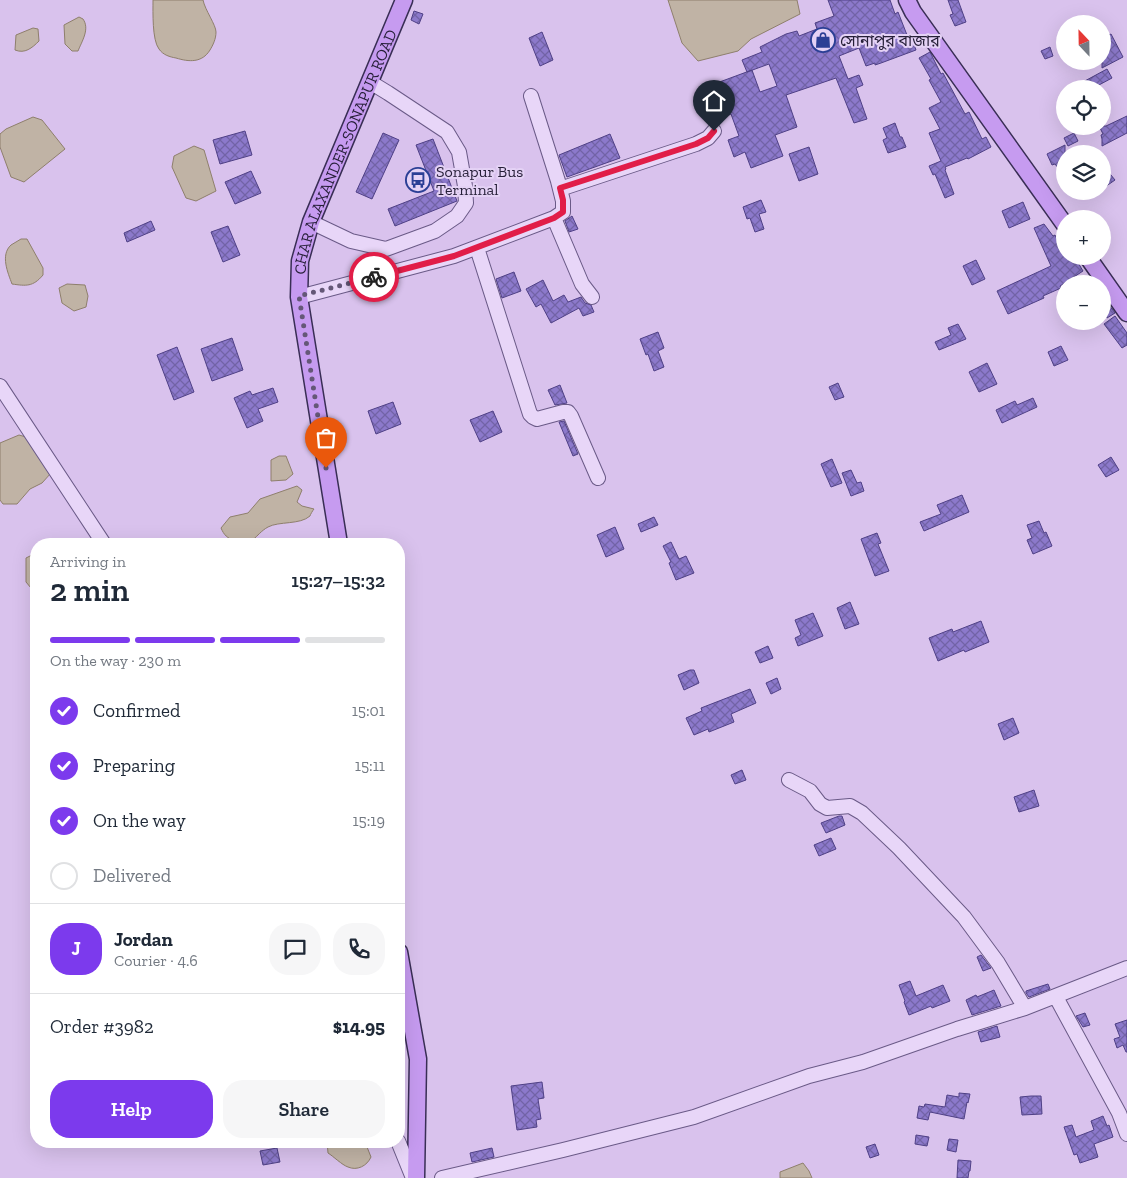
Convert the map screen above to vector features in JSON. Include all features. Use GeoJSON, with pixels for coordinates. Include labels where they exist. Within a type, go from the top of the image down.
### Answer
{"type":"FeatureCollection","features":[{"type":"Feature","properties":{"kind":"main road","name":"CHAR ALAXANDER-SONAPUR ROAD"},"geometry":{"type":"LineString","coordinates":[[338,538],[299,296],[300,261],[311,222],[404,0]]}},
{"type":"Feature","properties":{"kind":"main road"},"geometry":{"type":"LineString","coordinates":[[907,0],[918,20],[1056,212]]}},
{"type":"Feature","properties":{"kind":"main road"},"geometry":{"type":"LineString","coordinates":[[1093,265],[1127,313]]}},
{"type":"Feature","properties":{"kind":"main road"},"geometry":{"type":"LineString","coordinates":[[405,986],[418,1059],[415,1178]]}},
{"type":"Feature","properties":{"kind":"street"},"geometry":{"type":"LineString","coordinates":[[311,222],[351,241],[386,249],[435,231],[457,216],[466,203],[459,152],[447,132],[370,82]]}},
{"type":"Feature","properties":{"kind":"street"},"geometry":{"type":"LineString","coordinates":[[299,296],[454,256],[554,218],[563,212],[560,188],[530,96]]}},
{"type":"Feature","properties":{"kind":"street"},"geometry":{"type":"LineString","coordinates":[[560,188],[696,144],[708,138],[714,131]]}},
{"type":"Feature","properties":{"kind":"street"},"geometry":{"type":"LineString","coordinates":[[554,218],[582,284],[592,297]]}},
{"type":"Feature","properties":{"kind":"street"},"geometry":{"type":"LineString","coordinates":[[477,248],[530,414],[533,418],[537,419],[568,412],[598,478]]}},
{"type":"Feature","properties":{"kind":"street"},"geometry":{"type":"LineString","coordinates":[[0,386],[100,538]]}},
{"type":"Feature","properties":{"kind":"street"},"geometry":{"type":"LineString","coordinates":[[789,780],[810,791],[820,804],[827,808],[850,806],[862,814],[899,848],[964,917],[998,962],[1025,1008]]}},
{"type":"Feature","properties":{"kind":"street"},"geometry":{"type":"LineString","coordinates":[[442,1178],[694,1117],[809,1076],[863,1062],[957,1029],[1025,1008],[1127,968]]}},
{"type":"Feature","properties":{"kind":"street"},"geometry":{"type":"LineString","coordinates":[[1056,997],[1119,1113],[1127,1134]]}},
{"type":"Feature","properties":{"kind":"street"},"geometry":{"type":"LineString","coordinates":[[401,1148],[415,1178]]}},
{"type":"Feature","properties":{"kind":"shaded area"},"geometry":{"type":"Polygon","coordinates":[[[153,0],[203,0],[216,32],[213,44],[207,54],[199,59],[190,61],[169,56],[161,51],[157,45],[154,33],[153,0]]]}},
{"type":"Feature","properties":{"kind":"shaded area"},"geometry":{"type":"Polygon","coordinates":[[[668,0],[797,0],[800,14],[751,39],[738,51],[698,61],[682,43],[668,0]]]}},
{"type":"Feature","properties":{"kind":"shaded area"},"geometry":{"type":"Polygon","coordinates":[[[79,17],[85,23],[86,31],[78,51],[72,51],[65,44],[64,25],[79,17]]]}},
{"type":"Feature","properties":{"kind":"shaded area"},"geometry":{"type":"Polygon","coordinates":[[[33,28],[38,29],[39,41],[25,51],[15,50],[16,35],[33,28]]]}},
{"type":"Feature","properties":{"kind":"shaded area"},"geometry":{"type":"Polygon","coordinates":[[[33,117],[42,120],[65,149],[24,182],[11,177],[0,147],[0,134],[6,129],[33,117]]]}},
{"type":"Feature","properties":{"kind":"shaded area"},"geometry":{"type":"Polygon","coordinates":[[[194,146],[204,150],[216,191],[196,201],[186,198],[172,167],[174,156],[194,146]]]}},
{"type":"Feature","properties":{"kind":"shaded area"},"geometry":{"type":"Polygon","coordinates":[[[21,239],[27,239],[43,268],[43,275],[36,282],[29,285],[12,284],[5,259],[11,245],[21,239]]]}},
{"type":"Feature","properties":{"kind":"shaded area"},"geometry":{"type":"Polygon","coordinates":[[[67,284],[85,285],[88,296],[86,307],[74,311],[62,303],[59,288],[67,284]]]}},
{"type":"Feature","properties":{"kind":"shaded area"},"geometry":{"type":"Polygon","coordinates":[[[19,435],[26,437],[51,473],[42,483],[30,489],[17,504],[3,504],[0,500],[0,443],[19,435]]]}},
{"type":"Feature","properties":{"kind":"shaded area"},"geometry":{"type":"Polygon","coordinates":[[[279,456],[286,456],[293,474],[286,480],[271,481],[271,460],[279,456]]]}},
{"type":"Feature","properties":{"kind":"shaded area"},"geometry":{"type":"Polygon","coordinates":[[[297,486],[302,490],[297,502],[302,506],[314,509],[306,519],[273,525],[255,538],[229,538],[223,533],[221,528],[230,517],[248,513],[260,499],[297,486]]]}},
{"type":"Feature","properties":{"kind":"shaded area"},"geometry":{"type":"Polygon","coordinates":[[[30,556],[30,587],[26,582],[26,558],[30,556]]]}},
{"type":"Feature","properties":{"kind":"shaded area"},"geometry":{"type":"Polygon","coordinates":[[[328,1148],[367,1148],[371,1157],[361,1167],[351,1168],[328,1153],[328,1148]]]}},
{"type":"Feature","properties":{"kind":"shaded area"},"geometry":{"type":"Polygon","coordinates":[[[803,1163],[812,1178],[780,1178],[780,1172],[803,1163]]]}},
{"type":"Feature","properties":{"kind":"building"},"geometry":{"type":"Polygon","coordinates":[[[828,0],[890,0],[895,14],[898,12],[907,35],[910,34],[916,50],[875,65],[875,63],[866,66],[859,48],[839,56],[848,79],[859,75],[863,85],[856,88],[867,119],[854,123],[836,78],[786,95],[797,127],[775,135],[783,156],[751,168],[745,152],[734,157],[728,140],[739,136],[731,114],[729,115],[728,111],[717,115],[706,87],[747,72],[742,60],[762,52],[760,47],[786,34],[797,31],[799,36],[817,29],[815,23],[834,16],[828,0]],[[769,64],[752,70],[760,92],[777,86],[769,64]]]}},
{"type":"Feature","properties":{"kind":"building"},"geometry":{"type":"Polygon","coordinates":[[[948,0],[958,0],[966,22],[955,26],[950,15],[953,14],[948,0]]]}},
{"type":"Feature","properties":{"kind":"building"},"geometry":{"type":"Polygon","coordinates":[[[414,11],[423,14],[419,24],[411,20],[414,11]]]}},
{"type":"Feature","properties":{"kind":"building"},"geometry":{"type":"Polygon","coordinates":[[[542,32],[553,60],[540,66],[529,38],[542,32]]]}},
{"type":"Feature","properties":{"kind":"building"},"geometry":{"type":"Polygon","coordinates":[[[1111,34],[1123,57],[1111,63],[1111,34]]]}},
{"type":"Feature","properties":{"kind":"building"},"geometry":{"type":"Polygon","coordinates":[[[1050,47],[1053,56],[1045,59],[1041,51],[1050,47]]]}},
{"type":"Feature","properties":{"kind":"building"},"geometry":{"type":"Polygon","coordinates":[[[930,52],[965,114],[969,112],[982,139],[986,137],[991,147],[968,159],[945,167],[954,194],[945,198],[935,174],[933,175],[929,166],[941,161],[929,133],[940,129],[929,108],[941,102],[919,58],[930,52]]]}},
{"type":"Feature","properties":{"kind":"building"},"geometry":{"type":"Polygon","coordinates":[[[1105,70],[1108,70],[1112,78],[1108,80],[1087,80],[1105,70]]]}},
{"type":"Feature","properties":{"kind":"building"},"geometry":{"type":"Polygon","coordinates":[[[1127,116],[1127,133],[1102,145],[1101,135],[1111,135],[1111,124],[1127,116]]]}},
{"type":"Feature","properties":{"kind":"building"},"geometry":{"type":"Polygon","coordinates":[[[895,123],[906,147],[888,153],[883,140],[887,138],[883,128],[895,123]]]}},
{"type":"Feature","properties":{"kind":"building"},"geometry":{"type":"Polygon","coordinates":[[[245,131],[252,155],[220,164],[213,140],[245,131]]]}},
{"type":"Feature","properties":{"kind":"building"},"geometry":{"type":"Polygon","coordinates":[[[383,133],[399,140],[372,199],[356,192],[383,133]]]}},
{"type":"Feature","properties":{"kind":"building"},"geometry":{"type":"Polygon","coordinates":[[[610,134],[620,158],[567,177],[559,155],[610,134]]]}},
{"type":"Feature","properties":{"kind":"building"},"geometry":{"type":"Polygon","coordinates":[[[1075,135],[1078,141],[1068,145],[1064,138],[1075,135]]]}},
{"type":"Feature","properties":{"kind":"building"},"geometry":{"type":"Polygon","coordinates":[[[433,139],[457,201],[395,226],[388,209],[434,191],[416,145],[433,139]]]}},
{"type":"Feature","properties":{"kind":"building"},"geometry":{"type":"Polygon","coordinates":[[[809,147],[818,174],[799,181],[789,154],[809,147]]]}},
{"type":"Feature","properties":{"kind":"building"},"geometry":{"type":"Polygon","coordinates":[[[1056,150],[1056,165],[1052,165],[1047,154],[1056,150]]]}},
{"type":"Feature","properties":{"kind":"building"},"geometry":{"type":"Polygon","coordinates":[[[251,171],[261,193],[235,204],[225,182],[251,171]]]}},
{"type":"Feature","properties":{"kind":"building"},"geometry":{"type":"Polygon","coordinates":[[[761,200],[766,212],[759,214],[764,229],[755,232],[750,218],[747,219],[743,207],[761,200]]]}},
{"type":"Feature","properties":{"kind":"building"},"geometry":{"type":"Polygon","coordinates":[[[1023,202],[1030,219],[1009,228],[1002,211],[1023,202]]]}},
{"type":"Feature","properties":{"kind":"building"},"geometry":{"type":"Polygon","coordinates":[[[572,216],[578,229],[569,232],[565,221],[572,216]]]}},
{"type":"Feature","properties":{"kind":"building"},"geometry":{"type":"Polygon","coordinates":[[[151,221],[155,230],[127,242],[124,233],[151,221]]]}},
{"type":"Feature","properties":{"kind":"building"},"geometry":{"type":"Polygon","coordinates":[[[1044,224],[1053,236],[1055,235],[1056,265],[1079,265],[1083,271],[1077,275],[1056,275],[1056,290],[1043,296],[1044,298],[1008,314],[997,291],[1051,266],[1034,228],[1044,224]]]}},
{"type":"Feature","properties":{"kind":"building"},"geometry":{"type":"Polygon","coordinates":[[[228,226],[240,255],[223,262],[211,232],[228,226]]]}},
{"type":"Feature","properties":{"kind":"building"},"geometry":{"type":"Polygon","coordinates":[[[976,260],[985,279],[972,285],[963,266],[976,260]]]}},
{"type":"Feature","properties":{"kind":"building"},"geometry":{"type":"Polygon","coordinates":[[[514,272],[521,291],[502,298],[496,279],[514,272]]]}},
{"type":"Feature","properties":{"kind":"building"},"geometry":{"type":"Polygon","coordinates":[[[543,280],[553,301],[564,295],[568,302],[581,297],[585,303],[591,305],[594,312],[583,316],[579,308],[551,323],[541,304],[536,307],[526,289],[543,280]]]}},
{"type":"Feature","properties":{"kind":"building"},"geometry":{"type":"Polygon","coordinates":[[[1115,316],[1127,333],[1127,345],[1122,348],[1108,330],[1111,330],[1111,319],[1115,316]]]}},
{"type":"Feature","properties":{"kind":"building"},"geometry":{"type":"Polygon","coordinates":[[[958,324],[966,339],[939,350],[935,342],[951,335],[948,328],[958,324]]]}},
{"type":"Feature","properties":{"kind":"building"},"geometry":{"type":"Polygon","coordinates":[[[658,332],[664,348],[658,351],[664,367],[654,371],[640,339],[658,332]]]}},
{"type":"Feature","properties":{"kind":"building"},"geometry":{"type":"Polygon","coordinates":[[[232,338],[243,370],[212,381],[201,349],[232,338]]]}},
{"type":"Feature","properties":{"kind":"building"},"geometry":{"type":"Polygon","coordinates":[[[1061,346],[1068,360],[1054,366],[1048,352],[1061,346]]]}},
{"type":"Feature","properties":{"kind":"building"},"geometry":{"type":"Polygon","coordinates":[[[177,347],[194,392],[174,400],[157,355],[177,347]]]}},
{"type":"Feature","properties":{"kind":"building"},"geometry":{"type":"Polygon","coordinates":[[[987,363],[997,384],[979,392],[969,372],[987,363]]]}},
{"type":"Feature","properties":{"kind":"building"},"geometry":{"type":"Polygon","coordinates":[[[838,383],[844,397],[835,400],[829,387],[838,383]]]}},
{"type":"Feature","properties":{"kind":"building"},"geometry":{"type":"Polygon","coordinates":[[[560,385],[567,403],[555,405],[548,390],[560,385]]]}},
{"type":"Feature","properties":{"kind":"building"},"geometry":{"type":"Polygon","coordinates":[[[273,388],[278,402],[258,409],[263,421],[247,428],[234,398],[250,391],[252,395],[273,388]]]}},
{"type":"Feature","properties":{"kind":"building"},"geometry":{"type":"Polygon","coordinates":[[[1033,398],[1037,407],[1002,423],[996,410],[1015,401],[1017,405],[1033,398]]]}},
{"type":"Feature","properties":{"kind":"building"},"geometry":{"type":"Polygon","coordinates":[[[393,402],[401,424],[376,434],[368,411],[393,402]]]}},
{"type":"Feature","properties":{"kind":"building"},"geometry":{"type":"Polygon","coordinates":[[[493,411],[502,432],[480,442],[470,420],[493,411]]]}},
{"type":"Feature","properties":{"kind":"building"},"geometry":{"type":"Polygon","coordinates":[[[564,421],[578,454],[573,456],[559,422],[564,421]]]}},
{"type":"Feature","properties":{"kind":"building"},"geometry":{"type":"Polygon","coordinates":[[[1111,457],[1119,470],[1106,477],[1098,465],[1111,457]]]}},
{"type":"Feature","properties":{"kind":"building"},"geometry":{"type":"Polygon","coordinates":[[[832,459],[842,483],[831,487],[821,464],[832,459]]]}},
{"type":"Feature","properties":{"kind":"building"},"geometry":{"type":"Polygon","coordinates":[[[851,470],[857,483],[861,482],[864,491],[851,496],[842,473],[851,470]]]}},
{"type":"Feature","properties":{"kind":"building"},"geometry":{"type":"Polygon","coordinates":[[[962,495],[969,512],[924,531],[920,522],[941,514],[937,505],[962,495]]]}},
{"type":"Feature","properties":{"kind":"building"},"geometry":{"type":"Polygon","coordinates":[[[654,517],[658,525],[641,532],[638,524],[654,517]]]}},
{"type":"Feature","properties":{"kind":"building"},"geometry":{"type":"Polygon","coordinates":[[[1039,521],[1052,546],[1033,554],[1027,540],[1032,538],[1027,525],[1039,521]]]}},
{"type":"Feature","properties":{"kind":"building"},"geometry":{"type":"Polygon","coordinates":[[[615,527],[624,549],[606,557],[597,535],[615,527]]]}},
{"type":"Feature","properties":{"kind":"building"},"geometry":{"type":"Polygon","coordinates":[[[877,533],[881,543],[878,544],[889,571],[875,576],[861,539],[877,533]]]}},
{"type":"Feature","properties":{"kind":"building"},"geometry":{"type":"Polygon","coordinates":[[[671,542],[679,559],[686,556],[694,573],[676,580],[669,563],[671,562],[663,546],[671,542]]]}},
{"type":"Feature","properties":{"kind":"building"},"geometry":{"type":"Polygon","coordinates":[[[850,602],[859,624],[845,629],[837,608],[850,602]]]}},
{"type":"Feature","properties":{"kind":"building"},"geometry":{"type":"Polygon","coordinates":[[[813,613],[823,636],[798,646],[795,638],[801,635],[795,620],[813,613]]]}},
{"type":"Feature","properties":{"kind":"building"},"geometry":{"type":"Polygon","coordinates":[[[981,621],[989,642],[938,661],[929,638],[952,629],[953,632],[981,621]]]}},
{"type":"Feature","properties":{"kind":"building"},"geometry":{"type":"Polygon","coordinates":[[[768,646],[773,658],[760,663],[755,652],[768,646]]]}},
{"type":"Feature","properties":{"kind":"building"},"geometry":{"type":"Polygon","coordinates":[[[694,670],[699,683],[684,690],[678,675],[694,670]]]}},
{"type":"Feature","properties":{"kind":"building"},"geometry":{"type":"Polygon","coordinates":[[[777,678],[781,689],[771,694],[766,683],[777,678]]]}},
{"type":"Feature","properties":{"kind":"building"},"geometry":{"type":"Polygon","coordinates":[[[750,689],[756,703],[731,714],[734,722],[709,732],[708,729],[694,735],[686,718],[702,711],[701,708],[750,689]]]}},
{"type":"Feature","properties":{"kind":"building"},"geometry":{"type":"Polygon","coordinates":[[[1013,718],[1019,733],[1004,740],[998,724],[1013,718]]]}},
{"type":"Feature","properties":{"kind":"building"},"geometry":{"type":"Polygon","coordinates":[[[742,770],[746,780],[735,784],[731,775],[742,770]]]}},
{"type":"Feature","properties":{"kind":"building"},"geometry":{"type":"Polygon","coordinates":[[[1034,790],[1039,806],[1019,812],[1014,797],[1034,790]]]}},
{"type":"Feature","properties":{"kind":"building"},"geometry":{"type":"Polygon","coordinates":[[[842,816],[845,825],[826,833],[821,823],[842,816]]]}},
{"type":"Feature","properties":{"kind":"building"},"geometry":{"type":"Polygon","coordinates":[[[831,838],[836,849],[819,856],[814,845],[831,838]]]}},
{"type":"Feature","properties":{"kind":"building"},"geometry":{"type":"Polygon","coordinates":[[[981,955],[991,968],[983,971],[977,957],[981,955]]]}},
{"type":"Feature","properties":{"kind":"building"},"geometry":{"type":"Polygon","coordinates":[[[910,981],[916,996],[943,985],[950,1001],[909,1015],[899,985],[910,981]]]}},
{"type":"Feature","properties":{"kind":"building"},"geometry":{"type":"Polygon","coordinates":[[[1048,984],[1050,989],[1029,997],[1026,993],[1026,991],[1048,984]]]}},
{"type":"Feature","properties":{"kind":"building"},"geometry":{"type":"Polygon","coordinates":[[[994,990],[1001,1006],[972,1015],[966,1000],[994,990]]]}},
{"type":"Feature","properties":{"kind":"building"},"geometry":{"type":"Polygon","coordinates":[[[1085,1013],[1090,1025],[1083,1027],[1076,1016],[1085,1013]]]}},
{"type":"Feature","properties":{"kind":"building"},"geometry":{"type":"Polygon","coordinates":[[[1127,1020],[1126,1052],[1123,1045],[1117,1048],[1114,1039],[1120,1037],[1115,1024],[1127,1020]]]}},
{"type":"Feature","properties":{"kind":"building"},"geometry":{"type":"Polygon","coordinates":[[[997,1026],[1000,1037],[981,1042],[978,1032],[997,1026]]]}},
{"type":"Feature","properties":{"kind":"building"},"geometry":{"type":"Polygon","coordinates":[[[542,1082],[544,1098],[538,1099],[541,1119],[536,1120],[537,1127],[517,1130],[511,1086],[542,1082]]]}},
{"type":"Feature","properties":{"kind":"building"},"geometry":{"type":"Polygon","coordinates":[[[959,1093],[970,1094],[964,1119],[930,1112],[928,1120],[917,1118],[919,1106],[924,1107],[925,1104],[945,1107],[947,1095],[959,1097],[959,1093]]]}},
{"type":"Feature","properties":{"kind":"building"},"geometry":{"type":"Polygon","coordinates":[[[1041,1096],[1042,1114],[1022,1115],[1020,1097],[1041,1096]]]}},
{"type":"Feature","properties":{"kind":"building"},"geometry":{"type":"Polygon","coordinates":[[[1103,1116],[1107,1126],[1109,1125],[1113,1137],[1094,1144],[1098,1157],[1080,1163],[1077,1154],[1074,1155],[1064,1127],[1072,1125],[1076,1137],[1094,1130],[1091,1121],[1103,1116]]]}},
{"type":"Feature","properties":{"kind":"building"},"geometry":{"type":"Polygon","coordinates":[[[916,1135],[929,1137],[927,1146],[915,1144],[916,1135]]]}},
{"type":"Feature","properties":{"kind":"building"},"geometry":{"type":"Polygon","coordinates":[[[949,1139],[958,1140],[956,1152],[947,1150],[949,1139]]]}},
{"type":"Feature","properties":{"kind":"building"},"geometry":{"type":"Polygon","coordinates":[[[875,1144],[879,1155],[870,1158],[866,1147],[875,1144]]]}},
{"type":"Feature","properties":{"kind":"building"},"geometry":{"type":"Polygon","coordinates":[[[277,1148],[280,1162],[263,1165],[260,1151],[277,1148]]]}},
{"type":"Feature","properties":{"kind":"building"},"geometry":{"type":"Polygon","coordinates":[[[492,1148],[494,1157],[472,1162],[470,1153],[492,1148]]]}},
{"type":"Feature","properties":{"kind":"building"},"geometry":{"type":"Polygon","coordinates":[[[958,1160],[971,1161],[968,1178],[957,1178],[958,1160]]]}},
{"type":"Feature","properties":{"kind":"way so far"},"geometry":{"type":"LineString","coordinates":[[326,468],[299,296],[374,277]]}},
{"type":"Feature","properties":{"kind":"place","name":"সোনাপুর বাজার"},"geometry":{"type":"Point","coordinates":[823,40]}},
{"type":"Feature","properties":{"kind":"place","name":"Sonapur Bus Terminal"},"geometry":{"type":"Point","coordinates":[418,180]}},
{"type":"Feature","properties":{"kind":"route"},"geometry":{"type":"LineString","coordinates":[[374,277],[454,256],[554,218],[563,212],[560,188],[696,144],[708,138],[714,131]]}}]}
